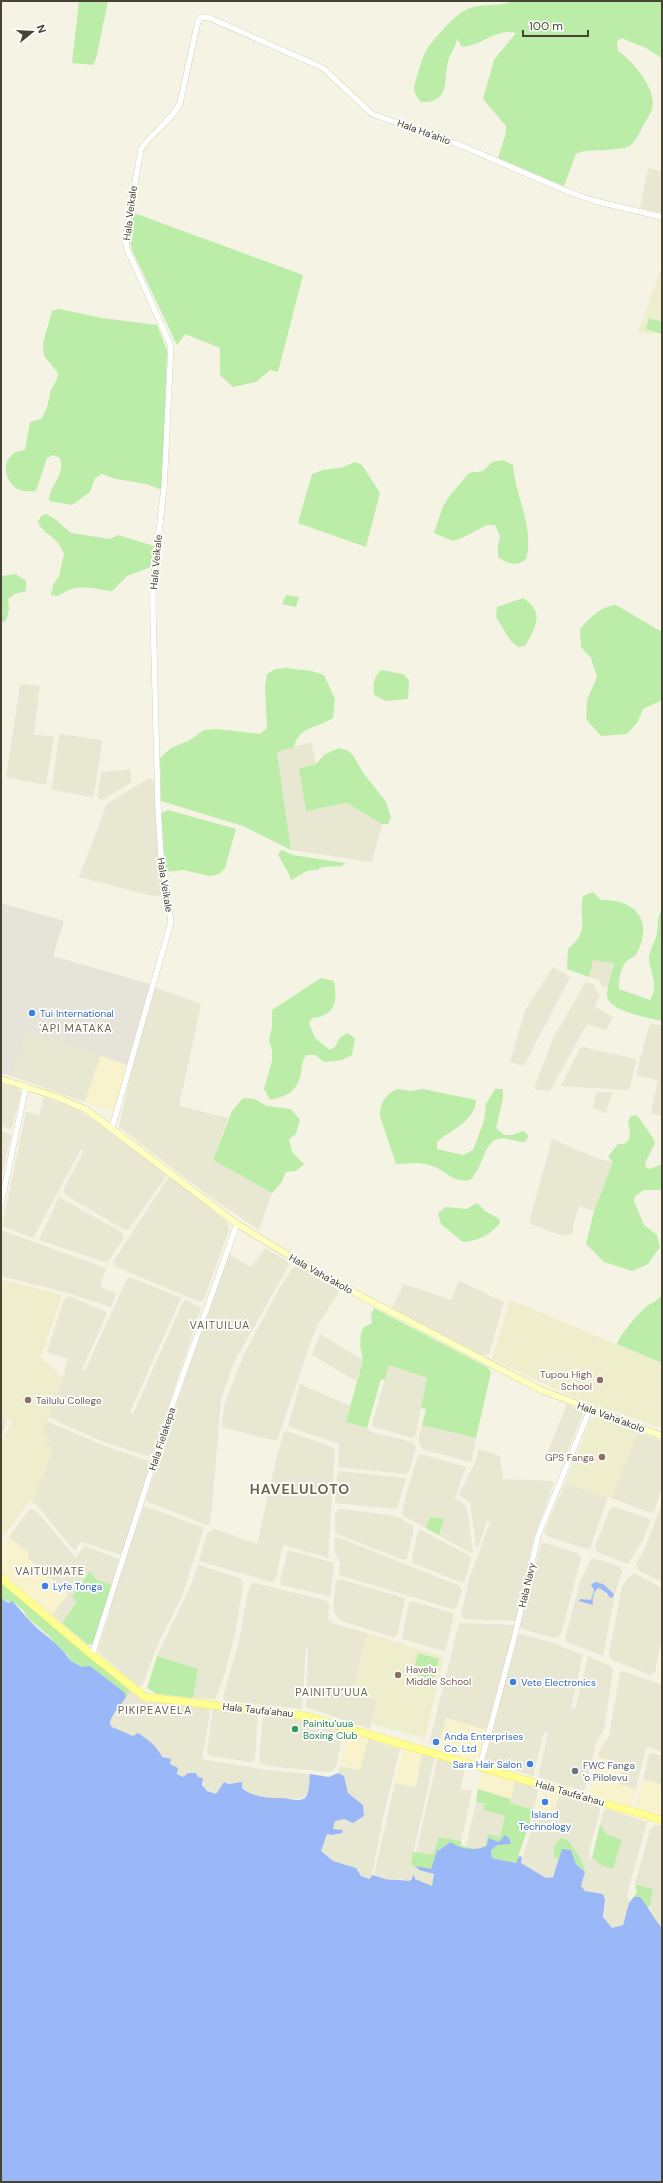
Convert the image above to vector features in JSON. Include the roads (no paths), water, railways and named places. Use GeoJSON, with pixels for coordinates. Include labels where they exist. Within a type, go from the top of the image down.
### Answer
{"type":"FeatureCollection","features":[{"type":"Feature","properties":{"kind":"main road","name":"Hala Vaha'akolo"},"geometry":{"type":"LineString","coordinates":[[1,1078],[74,1103],[112,1128],[237,1224],[321,1275],[541,1390],[662,1436]]}},
{"type":"Feature","properties":{"kind":"main road","name":"Hala Taufa'ahau"},"geometry":{"type":"LineString","coordinates":[[1,1578],[138,1693],[151,1699],[305,1716],[662,1820]]}},
{"type":"Feature","properties":{"kind":"street","name":"Hala Ha'ahio"},"geometry":{"type":"LineString","coordinates":[[202,17],[210,18],[313,62],[330,74],[372,114],[460,145],[569,192],[596,201],[662,217]]}},
{"type":"Feature","properties":{"kind":"street","name":"Hala Veikale"},"geometry":{"type":"LineString","coordinates":[[112,1128],[171,922],[161,857],[158,806],[153,614],[153,583],[164,488],[171,346],[127,249],[125,238],[141,149],[146,141],[176,112],[180,103],[198,21],[202,17]]}},
{"type":"Feature","properties":{"kind":"street"},"geometry":{"type":"LineString","coordinates":[[1,1204],[26,1086]]}},
{"type":"Feature","properties":{"kind":"street","name":"Hala Fielakepa"},"geometry":{"type":"LineString","coordinates":[[92,1655],[173,1403],[237,1224]]}},
{"type":"Feature","properties":{"kind":"street","name":"Hala Navy"},"geometry":{"type":"LineString","coordinates":[[480,1766],[516,1630],[538,1536],[590,1409]]}},
{"type":"Feature","properties":{"kind":"water"},"geometry":{"type":"Polygon","coordinates":[[[595,1582],[603,1584],[614,1594],[613,1597],[610,1598],[607,1593],[599,1588],[594,1593],[593,1605],[579,1601],[580,1599],[591,1600],[594,1590],[591,1585],[595,1582]]]}},
{"type":"Feature","properties":{"kind":"water"},"geometry":{"type":"Polygon","coordinates":[[[1,1593],[3,1600],[9,1603],[12,1601],[34,1626],[58,1646],[71,1661],[82,1667],[90,1666],[125,1693],[126,1697],[110,1721],[112,1727],[133,1736],[138,1733],[155,1747],[162,1757],[171,1759],[170,1764],[178,1768],[177,1774],[183,1777],[188,1773],[196,1773],[198,1777],[203,1778],[202,1785],[207,1791],[216,1794],[224,1782],[229,1784],[242,1782],[242,1788],[255,1795],[299,1800],[307,1796],[310,1774],[329,1777],[338,1773],[344,1776],[348,1793],[363,1805],[364,1816],[353,1823],[344,1819],[335,1821],[333,1829],[343,1830],[342,1833],[332,1835],[327,1834],[321,1851],[333,1861],[356,1868],[361,1876],[370,1879],[372,1875],[388,1880],[408,1881],[411,1880],[414,1874],[415,1879],[432,1886],[434,1874],[419,1870],[416,1866],[431,1869],[437,1851],[451,1842],[463,1848],[479,1848],[487,1845],[488,1838],[499,1842],[505,1835],[509,1838],[511,1844],[497,1845],[491,1850],[492,1858],[516,1863],[519,1856],[522,1857],[521,1863],[546,1878],[553,1877],[562,1849],[571,1850],[576,1864],[585,1872],[581,1886],[585,1891],[603,1894],[605,1900],[603,1917],[612,1928],[623,1925],[629,1903],[634,1897],[640,1897],[662,1928],[662,2182],[1,2182],[1,1593]]]}},
{"type":"Feature","properties":{"kind":"place","name":"Tui International"},"geometry":{"type":"Point","coordinates":[32,1013]}},
{"type":"Feature","properties":{"kind":"place","name":"Tupou High School"},"geometry":{"type":"Point","coordinates":[600,1380]}},
{"type":"Feature","properties":{"kind":"place","name":"Tailulu College"},"geometry":{"type":"Point","coordinates":[28,1400]}},
{"type":"Feature","properties":{"kind":"place","name":"GPS Fanga"},"geometry":{"type":"Point","coordinates":[602,1457]}},
{"type":"Feature","properties":{"kind":"place","name":"Lyfe Tonga"},"geometry":{"type":"Point","coordinates":[45,1586]}},
{"type":"Feature","properties":{"kind":"place","name":"Havelu Middle School"},"geometry":{"type":"Point","coordinates":[398,1675]}},
{"type":"Feature","properties":{"kind":"place","name":"Vete Electronics"},"geometry":{"type":"Point","coordinates":[513,1682]}},
{"type":"Feature","properties":{"kind":"place","name":"Painitu’uua Boxing Club"},"geometry":{"type":"Point","coordinates":[295,1729]}},
{"type":"Feature","properties":{"kind":"place","name":"Anda Enterprises Co. Ltd"},"geometry":{"type":"Point","coordinates":[436,1742]}},
{"type":"Feature","properties":{"kind":"place","name":"Sara Hair Salon"},"geometry":{"type":"Point","coordinates":[530,1764]}},
{"type":"Feature","properties":{"kind":"place","name":"FWC Fanga 'o Pilolevu"},"geometry":{"type":"Point","coordinates":[575,1771]}},
{"type":"Feature","properties":{"kind":"place","name":"Island Technology"},"geometry":{"type":"Point","coordinates":[545,1802]}},
{"type":"Feature","properties":{"kind":"district","name":"'API MATAKA"},"geometry":{"type":"Point","coordinates":[76,1028]}},
{"type":"Feature","properties":{"kind":"district","name":"VAITUILUA"},"geometry":{"type":"Point","coordinates":[220,1325]}},
{"type":"Feature","properties":{"kind":"district","name":"HAVELULOTO"},"geometry":{"type":"Point","coordinates":[300,1489]}},
{"type":"Feature","properties":{"kind":"district","name":"VAITUIMATE"},"geometry":{"type":"Point","coordinates":[50,1571]}},
{"type":"Feature","properties":{"kind":"district","name":"PAINITU’UUA"},"geometry":{"type":"Point","coordinates":[332,1692]}},
{"type":"Feature","properties":{"kind":"district","name":"PIKIPEAVELA"},"geometry":{"type":"Point","coordinates":[155,1710]}}]}
